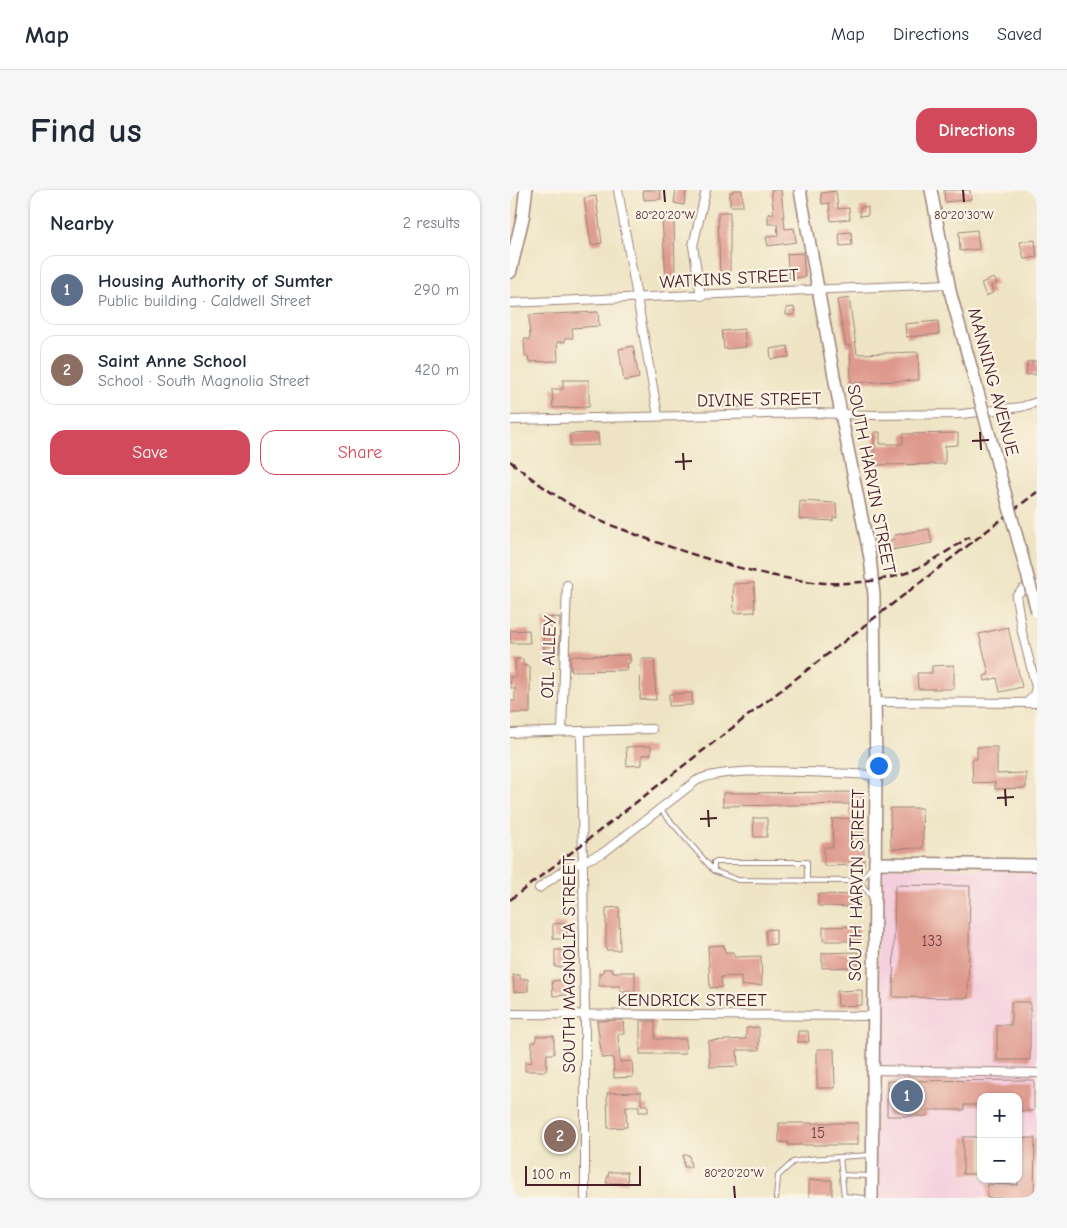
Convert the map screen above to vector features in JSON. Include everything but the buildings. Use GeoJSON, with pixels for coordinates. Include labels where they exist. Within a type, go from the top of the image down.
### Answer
{"type":"FeatureCollection","features":[{"type":"Feature","properties":{"kind":"main road"},"geometry":{"type":"LineString","coordinates":[[510,272],[523,216],[526,190]]}},
{"type":"Feature","properties":{"kind":"street"},"geometry":{"type":"LineString","coordinates":[[618,190],[658,416]]}},
{"type":"Feature","properties":{"kind":"street"},"geometry":{"type":"LineString","coordinates":[[701,296],[693,246],[706,190]]}},
{"type":"Feature","properties":{"kind":"street","name":"SOUTH HARVIN STREET"},"geometry":{"type":"LineString","coordinates":[[800,190],[841,414],[870,558],[875,609],[876,775],[872,1198]]}},
{"type":"Feature","properties":{"kind":"street","name":"MANNING AVENUE"},"geometry":{"type":"LineString","coordinates":[[931,190],[949,284],[1037,611]]}},
{"type":"Feature","properties":{"kind":"street","name":"WATKINS STREET"},"geometry":{"type":"LineString","coordinates":[[510,303],[949,284]]}},
{"type":"Feature","properties":{"kind":"street","name":"DIVINE STREET"},"geometry":{"type":"LineString","coordinates":[[510,420],[658,416],[962,414],[1021,408],[1037,402]]}},
{"type":"Feature","properties":{"kind":"street","name":"OIL ALLEY"},"geometry":{"type":"LineString","coordinates":[[562,731],[567,585]]}},
{"type":"Feature","properties":{"kind":"street"},"geometry":{"type":"LineString","coordinates":[[1027,703],[1034,695],[1036,687],[1022,632],[1016,596],[1022,589],[1037,586]]}},
{"type":"Feature","properties":{"kind":"street"},"geometry":{"type":"LineString","coordinates":[[876,702],[1037,703]]}},
{"type":"Feature","properties":{"kind":"street"},"geometry":{"type":"LineString","coordinates":[[510,733],[652,729]]}},
{"type":"Feature","properties":{"kind":"street","name":"SOUTH MAGNOLIA STREET"},"geometry":{"type":"LineString","coordinates":[[581,731],[585,1014],[585,1198]]}},
{"type":"Feature","properties":{"kind":"street"},"geometry":{"type":"LineString","coordinates":[[539,888],[567,868],[603,853],[696,781],[708,774],[742,772],[876,775]]}},
{"type":"Feature","properties":{"kind":"street"},"geometry":{"type":"LineString","coordinates":[[875,863],[1037,865]]}},
{"type":"Feature","properties":{"kind":"street","name":"KENDRICK STREET"},"geometry":{"type":"LineString","coordinates":[[510,1014],[873,1016]]}},
{"type":"Feature","properties":{"kind":"street"},"geometry":{"type":"LineString","coordinates":[[873,1070],[1037,1073]]}},
{"type":"Feature","properties":{"kind":"lane"},"geometry":{"type":"LineString","coordinates":[[660,809],[714,871],[738,880],[853,881],[864,877],[875,863]]}},
{"type":"Feature","properties":{"kind":"lane"},"geometry":{"type":"LineString","coordinates":[[714,871],[714,862],[807,862],[807,880]]}},
{"type":"Feature","properties":{"kind":"lane"},"geometry":{"type":"LineString","coordinates":[[853,881],[866,889],[875,901]]}},
{"type":"Feature","properties":{"kind":"lane"},"geometry":{"type":"LineString","coordinates":[[776,1198],[778,1176],[793,1162],[873,1155]]}},
{"type":"Feature","properties":{"kind":"lane"},"geometry":{"type":"LineString","coordinates":[[840,1157],[844,1196],[864,1198]]}},
{"type":"Feature","properties":{"kind":"lane"},"geometry":{"type":"LineString","coordinates":[[842,1175],[872,1176]]}},
{"type":"Feature","properties":{"kind":"shaded area"},"geometry":{"type":"Polygon","coordinates":[[[880,867],[1037,869],[1037,1198],[873,1198],[880,867]]]}},
{"type":"Feature","properties":{"kind":"railway"},"geometry":{"type":"LineString","coordinates":[[510,461],[561,499],[605,523],[704,558],[778,577],[802,581],[851,583],[896,576],[925,565],[969,537]]}},
{"type":"Feature","properties":{"kind":"railway"},"geometry":{"type":"LineString","coordinates":[[510,900],[1037,492]]}},
{"type":"Feature","properties":{"kind":"place","name":"Housing Authority of Sumter"},"geometry":{"type":"Point","coordinates":[907,1096]}},
{"type":"Feature","properties":{"kind":"place","name":"Saint Anne School"},"geometry":{"type":"Point","coordinates":[560,1136]}}]}
